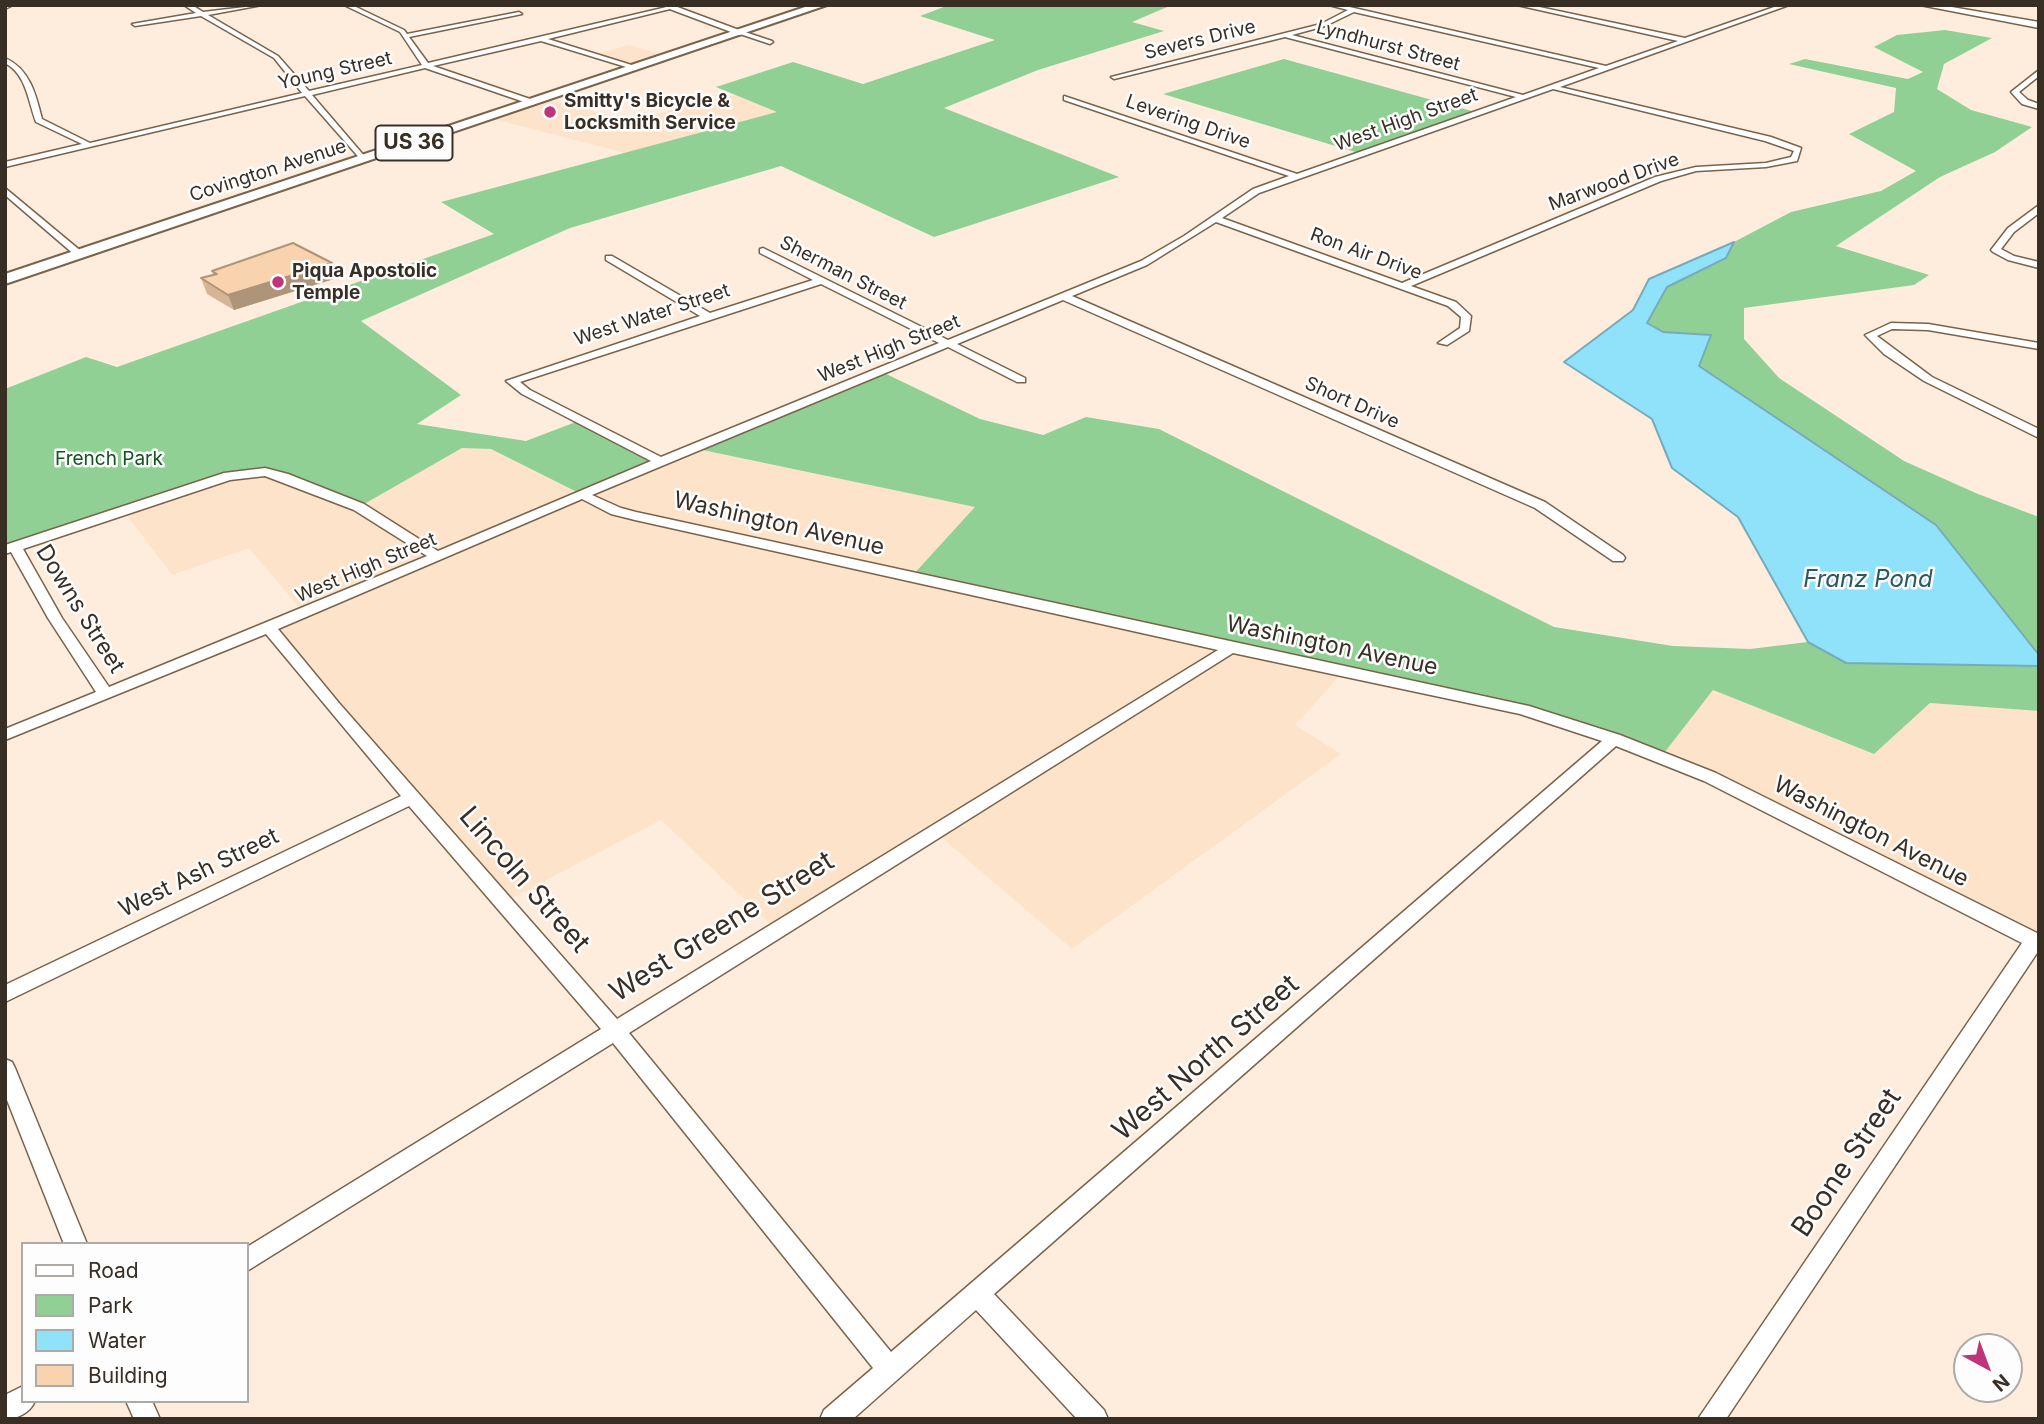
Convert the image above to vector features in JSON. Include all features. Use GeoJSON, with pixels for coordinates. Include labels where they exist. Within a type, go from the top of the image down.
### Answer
{"type":"FeatureCollection","features":[{"type":"Feature","properties":{"kind":"main road","name":"Covington Avenue"},"geometry":{"type":"LineString","coordinates":[[5,279],[822,5]]}},
{"type":"Feature","properties":{"kind":"street"},"geometry":{"type":"LineString","coordinates":[[187,5],[276,57],[363,160]]}},
{"type":"Feature","properties":{"kind":"street"},"geometry":{"type":"LineString","coordinates":[[135,24],[259,5]]}},
{"type":"Feature","properties":{"kind":"street"},"geometry":{"type":"LineString","coordinates":[[347,5],[402,31],[426,66],[533,103]]}},
{"type":"Feature","properties":{"kind":"street"},"geometry":{"type":"LineString","coordinates":[[406,36],[519,14],[506,5]]}},
{"type":"Feature","properties":{"kind":"street"},"geometry":{"type":"LineString","coordinates":[[1332,5],[1607,68]]}},
{"type":"Feature","properties":{"kind":"street","name":"Severs Drive"},"geometry":{"type":"LineString","coordinates":[[1115,77],[1285,36],[1372,5]]}},
{"type":"Feature","properties":{"kind":"street"},"geometry":{"type":"LineString","coordinates":[[1520,5],[1685,40]]}},
{"type":"Feature","properties":{"kind":"street"},"geometry":{"type":"LineString","coordinates":[[1549,12],[1572,5]]}},
{"type":"Feature","properties":{"kind":"street","name":"West High Street"},"geometry":{"type":"LineString","coordinates":[[5,734],[269,628],[581,494],[1063,296],[1178,246],[1213,218],[1256,191],[1786,5]]}},
{"type":"Feature","properties":{"kind":"street"},"geometry":{"type":"LineString","coordinates":[[1924,5],[2039,25]]}},
{"type":"Feature","properties":{"kind":"street"},"geometry":{"type":"LineString","coordinates":[[667,7],[770,42]]}},
{"type":"Feature","properties":{"kind":"street","name":"Young Street"},"geometry":{"type":"LineString","coordinates":[[5,165],[667,7]]}},
{"type":"Feature","properties":{"kind":"street","name":"Lyndhurst Street"},"geometry":{"type":"LineString","coordinates":[[1285,36],[1523,97]]}},
{"type":"Feature","properties":{"kind":"street"},"geometry":{"type":"LineString","coordinates":[[541,39],[636,68]]}},
{"type":"Feature","properties":{"kind":"street"},"geometry":{"type":"LineString","coordinates":[[5,60],[16,65],[22,73],[31,91],[39,120],[89,145]]}},
{"type":"Feature","properties":{"kind":"street"},"geometry":{"type":"LineString","coordinates":[[2039,72],[2015,92],[2025,102],[2039,107]]}},
{"type":"Feature","properties":{"kind":"street","name":"Marwood Drive"},"geometry":{"type":"LineString","coordinates":[[1403,286],[1658,179],[1696,169],[1766,165],[1794,159],[1798,150],[1768,139],[1553,87]]}},
{"type":"Feature","properties":{"kind":"street","name":"Levering Drive"},"geometry":{"type":"LineString","coordinates":[[1067,98],[1299,177]]}},
{"type":"Feature","properties":{"kind":"street"},"geometry":{"type":"LineString","coordinates":[[5,190],[79,254]]}},
{"type":"Feature","properties":{"kind":"street"},"geometry":{"type":"LineString","coordinates":[[2039,208],[2011,230],[1996,250],[2011,258],[2039,265]]}},
{"type":"Feature","properties":{"kind":"street","name":"Ron Air Drive"},"geometry":{"type":"LineString","coordinates":[[1213,218],[1452,304],[1466,316],[1465,329],[1443,342]]}},
{"type":"Feature","properties":{"kind":"street","name":"Sherman Street"},"geometry":{"type":"LineString","coordinates":[[763,251],[945,345],[1021,380]]}},
{"type":"Feature","properties":{"kind":"street"},"geometry":{"type":"LineString","coordinates":[[609,258],[709,317]]}},
{"type":"Feature","properties":{"kind":"street","name":"West Water Street"},"geometry":{"type":"LineString","coordinates":[[660,461],[526,392],[512,381],[822,280]]}},
{"type":"Feature","properties":{"kind":"street","name":"Short Drive"},"geometry":{"type":"LineString","coordinates":[[1063,296],[1540,505],[1618,558]]}},
{"type":"Feature","properties":{"kind":"street"},"geometry":{"type":"LineString","coordinates":[[2039,346],[1928,327],[1891,326],[1870,335],[1890,356],[1936,383],[2039,434]]}},
{"type":"Feature","properties":{"kind":"street"},"geometry":{"type":"LineString","coordinates":[[10,548],[208,482],[265,472],[285,477],[359,507],[438,557]]}},
{"type":"Feature","properties":{"kind":"street","name":"Washington Avenue"},"geometry":{"type":"LineString","coordinates":[[581,494],[616,511],[635,516],[1523,710],[1614,739],[1710,777],[2036,942]]}},
{"type":"Feature","properties":{"kind":"street","name":"Downs Street"},"geometry":{"type":"LineString","coordinates":[[10,548],[106,695]]}},
{"type":"Feature","properties":{"kind":"street","name":"Lincoln Street"},"geometry":{"type":"LineString","coordinates":[[269,628],[333,707],[615,1031],[890,1370]]}},
{"type":"Feature","properties":{"kind":"street","name":"West Greene Street"},"geometry":{"type":"LineString","coordinates":[[248,1259],[1231,648]]}},
{"type":"Feature","properties":{"kind":"street","name":"West North Street"},"geometry":{"type":"LineString","coordinates":[[833,1419],[1614,739]]}},
{"type":"Feature","properties":{"kind":"street","name":"West Ash Street"},"geometry":{"type":"LineString","coordinates":[[5,994],[413,797]]}},
{"type":"Feature","properties":{"kind":"street","name":"Boone Street"},"geometry":{"type":"LineString","coordinates":[[1711,1419],[2036,942]]}},
{"type":"Feature","properties":{"kind":"street"},"geometry":{"type":"LineString","coordinates":[[5,1068],[75,1242]]}},
{"type":"Feature","properties":{"kind":"street"},"geometry":{"type":"LineString","coordinates":[[978,1294],[1096,1419]]}},
{"type":"Feature","properties":{"kind":"street"},"geometry":{"type":"LineString","coordinates":[[5,1410],[21,1400]]}},
{"type":"Feature","properties":{"kind":"street"},"geometry":{"type":"LineString","coordinates":[[140,1403],[147,1419]]}},
{"type":"Feature","properties":{"kind":"shaded area"},"geometry":{"type":"Polygon","coordinates":[[[629,45],[671,57],[636,68],[592,55],[629,45]]]}},
{"type":"Feature","properties":{"kind":"shaded area"},"geometry":{"type":"Polygon","coordinates":[[[736,95],[778,112],[626,153],[489,118],[544,99],[629,120],[736,95]]]}},
{"type":"Feature","properties":{"kind":"shaded area"},"geometry":{"type":"Polygon","coordinates":[[[462,448],[491,449],[581,494],[693,448],[976,507],[911,576],[1343,672],[1295,725],[1341,754],[1072,949],[935,832],[777,930],[661,820],[504,902],[269,628],[304,613],[249,548],[172,575],[123,510],[208,482],[265,472],[359,507],[462,448]]]}},
{"type":"Feature","properties":{"kind":"shaded area"},"geometry":{"type":"Polygon","coordinates":[[[1713,690],[1873,754],[1930,703],[2039,711],[2039,943],[1661,757],[1713,690]]]}},
{"type":"Feature","properties":{"kind":"green space","name":"French Park"},"geometry":{"type":"Polygon","coordinates":[[[949,5],[1172,5],[1132,22],[1164,31],[1038,70],[944,108],[1119,177],[934,237],[781,166],[570,228],[361,321],[461,395],[417,424],[526,441],[581,420],[660,461],[581,494],[491,449],[462,448],[359,507],[284,477],[249,473],[5,550],[5,389],[86,357],[117,367],[494,234],[441,202],[777,112],[716,87],[793,62],[863,84],[995,40],[920,16],[949,5]]]}},
{"type":"Feature","properties":{"kind":"green space"},"geometry":{"type":"Polygon","coordinates":[[[1945,30],[1992,38],[1944,64],[1937,89],[1971,110],[2032,127],[1995,152],[1940,177],[1836,246],[1929,275],[1914,285],[1744,308],[1744,339],[1779,378],[1904,461],[1978,494],[2039,517],[2039,655],[1936,525],[1699,366],[1710,335],[1663,332],[1647,323],[1667,287],[1726,259],[1734,242],[1791,212],[1881,191],[1916,171],[1849,134],[1894,112],[1896,88],[1789,64],[1805,59],[1908,79],[1923,72],[1874,47],[1897,35],[1945,30]]]}},
{"type":"Feature","properties":{"kind":"green space"},"geometry":{"type":"Polygon","coordinates":[[[1284,59],[1479,113],[1362,154],[1163,94],[1284,59]]]}},
{"type":"Feature","properties":{"kind":"green space"},"geometry":{"type":"Polygon","coordinates":[[[880,371],[980,419],[1043,435],[1086,417],[1159,429],[1554,627],[1673,646],[1750,649],[1808,642],[1846,663],[2039,666],[2039,711],[1930,703],[1874,754],[1713,690],[1661,757],[1523,710],[911,577],[975,507],[693,448],[880,371]]]}},
{"type":"Feature","properties":{"kind":"water","name":"Franz Pond"},"geometry":{"type":"Polygon","coordinates":[[[1734,242],[1726,258],[1667,287],[1647,323],[1663,332],[1711,335],[1699,366],[1936,525],[2039,655],[2039,666],[1846,663],[1808,642],[1738,517],[1672,468],[1652,419],[1564,362],[1633,310],[1649,279],[1734,242]]]}},
{"type":"Feature","properties":{"kind":"building"},"geometry":{"type":"Polygon","coordinates":[[[293,243],[332,263],[228,295],[201,278],[217,274],[212,271],[293,243]]]}},
{"type":"Feature","properties":{"kind":"place","name":"Smitty's Bicycle & Locksmith Service"},"geometry":{"type":"Point","coordinates":[550,112]}},
{"type":"Feature","properties":{"kind":"place","name":"Piqua Apostolic Temple"},"geometry":{"type":"Point","coordinates":[278,282]}}]}
